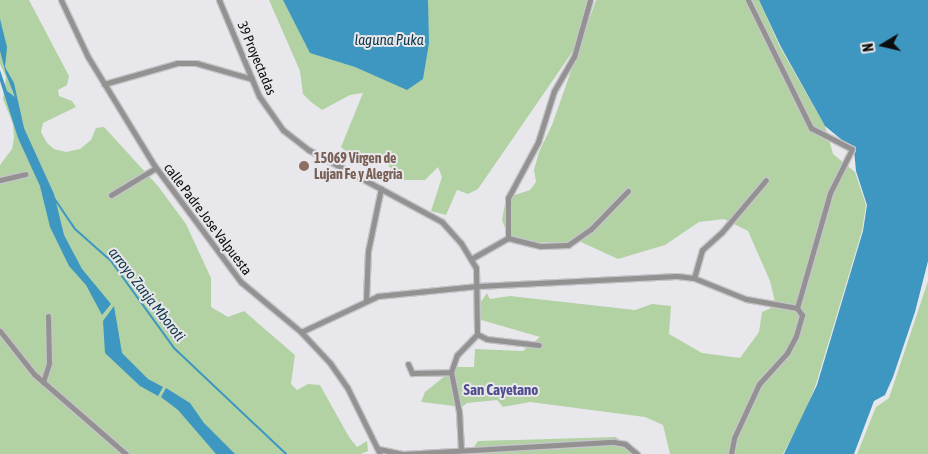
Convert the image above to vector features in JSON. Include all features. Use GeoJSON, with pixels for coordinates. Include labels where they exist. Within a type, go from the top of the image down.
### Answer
{"type":"FeatureCollection","features":[{"type":"Feature","properties":{"kind":"street","name":"calle Padre Jose Valpuesta"},"geometry":{"type":"LineString","coordinates":[[61,0],[104,84],[156,168],[241,282],[301,332],[321,352],[347,388],[380,452]]}},
{"type":"Feature","properties":{"kind":"street","name":"39 Proyectadas"},"geometry":{"type":"LineString","coordinates":[[219,0],[252,78],[268,110],[297,142],[442,222],[471,259],[478,275],[477,334]]}},
{"type":"Feature","properties":{"kind":"street"},"geometry":{"type":"LineString","coordinates":[[508,238],[508,198],[538,142],[554,91],[574,57],[590,0]]}},
{"type":"Feature","properties":{"kind":"street"},"geometry":{"type":"LineString","coordinates":[[748,0],[811,128],[852,149],[830,193],[797,308]]}},
{"type":"Feature","properties":{"kind":"street"},"geometry":{"type":"LineString","coordinates":[[104,84],[186,63],[252,78]]}},
{"type":"Feature","properties":{"kind":"street"},"geometry":{"type":"LineString","coordinates":[[111,195],[156,168]]}},
{"type":"Feature","properties":{"kind":"street"},"geometry":{"type":"LineString","coordinates":[[0,180],[24,174]]}},
{"type":"Feature","properties":{"kind":"street"},"geometry":{"type":"LineString","coordinates":[[694,278],[702,250],[722,232],[766,180]]}},
{"type":"Feature","properties":{"kind":"street"},"geometry":{"type":"LineString","coordinates":[[366,300],[368,251],[381,188]]}},
{"type":"Feature","properties":{"kind":"street"},"geometry":{"type":"LineString","coordinates":[[471,259],[508,238],[541,246],[568,245],[591,230],[628,191]]}},
{"type":"Feature","properties":{"kind":"street"},"geometry":{"type":"LineString","coordinates":[[301,332],[378,296],[478,286],[677,276],[694,278],[746,299],[797,308],[802,315],[796,336],[787,353],[759,384],[734,438],[731,454]]}},
{"type":"Feature","properties":{"kind":"street"},"geometry":{"type":"LineString","coordinates":[[43,382],[49,363],[48,316]]}},
{"type":"Feature","properties":{"kind":"street"},"geometry":{"type":"LineString","coordinates":[[0,331],[43,382],[126,454]]}},
{"type":"Feature","properties":{"kind":"street"},"geometry":{"type":"LineString","coordinates":[[461,450],[459,412],[451,372],[457,355],[477,334],[487,339],[539,345]]}},
{"type":"Feature","properties":{"kind":"street"},"geometry":{"type":"LineString","coordinates":[[408,364],[412,373],[451,372]]}},
{"type":"Feature","properties":{"kind":"street"},"geometry":{"type":"LineString","coordinates":[[380,452],[402,454],[620,442],[637,454]]}},
{"type":"Feature","properties":{"kind":"green space"},"geometry":{"type":"Polygon","coordinates":[[[0,0],[29,0],[69,76],[67,85],[58,90],[59,96],[72,101],[76,107],[43,123],[41,132],[47,143],[54,149],[66,152],[80,149],[91,140],[96,128],[104,127],[158,186],[186,224],[211,278],[211,307],[228,317],[244,311],[295,355],[291,384],[297,390],[308,384],[320,385],[349,437],[357,447],[367,441],[368,451],[361,454],[0,454],[0,165],[12,149],[14,138],[13,124],[3,99],[6,77],[0,64],[0,0]]]}},
{"type":"Feature","properties":{"kind":"green space"},"geometry":{"type":"Polygon","coordinates":[[[269,0],[587,0],[575,48],[478,189],[468,194],[457,190],[446,215],[431,211],[442,177],[438,167],[425,180],[401,180],[382,158],[355,159],[341,147],[363,93],[350,95],[322,110],[311,102],[303,94],[300,71],[269,0]]]}},
{"type":"Feature","properties":{"kind":"green space"},"geometry":{"type":"Polygon","coordinates":[[[596,0],[759,0],[780,47],[825,126],[833,154],[855,172],[866,205],[862,231],[816,384],[805,413],[783,454],[670,454],[663,425],[645,417],[530,402],[503,407],[497,400],[467,403],[462,407],[421,402],[425,392],[456,367],[474,367],[475,349],[523,351],[540,337],[481,320],[480,303],[487,293],[490,299],[510,296],[635,310],[652,304],[671,306],[669,334],[702,353],[740,358],[759,332],[762,312],[776,306],[770,281],[748,231],[724,219],[699,222],[665,245],[618,259],[581,242],[519,243],[507,234],[502,220],[506,198],[530,190],[536,182],[534,170],[539,152],[552,125],[596,0]]]}},
{"type":"Feature","properties":{"kind":"green space"},"geometry":{"type":"Polygon","coordinates":[[[928,281],[928,454],[857,454],[876,407],[889,398],[928,281]]]}},
{"type":"Feature","properties":{"kind":"green space"},"geometry":{"type":"Polygon","coordinates":[[[616,437],[634,454],[469,454],[478,441],[616,437]]]}},
{"type":"Feature","properties":{"kind":"water","name":"laguna Puka"},"geometry":{"type":"Polygon","coordinates":[[[283,0],[428,0],[429,43],[423,79],[407,90],[355,67],[310,53],[283,0]]]}},
{"type":"Feature","properties":{"kind":"water"},"geometry":{"type":"Polygon","coordinates":[[[759,0],[928,0],[928,261],[915,312],[893,377],[885,395],[874,401],[854,454],[784,454],[817,385],[863,231],[867,205],[856,171],[854,150],[825,126],[781,47],[759,0]]]}},
{"type":"Feature","properties":{"kind":"water"},"geometry":{"type":"Polygon","coordinates":[[[0,19],[7,47],[5,67],[14,83],[24,128],[54,194],[64,235],[82,269],[111,304],[102,315],[86,285],[69,266],[50,227],[40,186],[18,138],[0,81],[0,70],[7,91],[15,97],[6,74],[0,51],[0,19]]]}},
{"type":"Feature","properties":{"kind":"water"},"geometry":{"type":"Polygon","coordinates":[[[114,306],[122,353],[148,379],[163,387],[158,396],[140,386],[105,353],[103,321],[114,306]]]}},
{"type":"Feature","properties":{"kind":"water"},"geometry":{"type":"Polygon","coordinates":[[[166,388],[190,403],[204,423],[235,454],[216,454],[178,410],[161,397],[166,388]]]}},
{"type":"Feature","properties":{"kind":"waterway","name":"arroyo Zanja Mboroti"},"geometry":{"type":"LineString","coordinates":[[54,198],[75,229],[111,261],[174,348],[286,454]]}},
{"type":"Feature","properties":{"kind":"place","name":"15069 Virgen de Lujan Fe y Alegria"},"geometry":{"type":"Point","coordinates":[304,166]}},
{"type":"Feature","properties":{"kind":"district","name":"San Cayetano"},"geometry":{"type":"Point","coordinates":[501,390]}}]}
